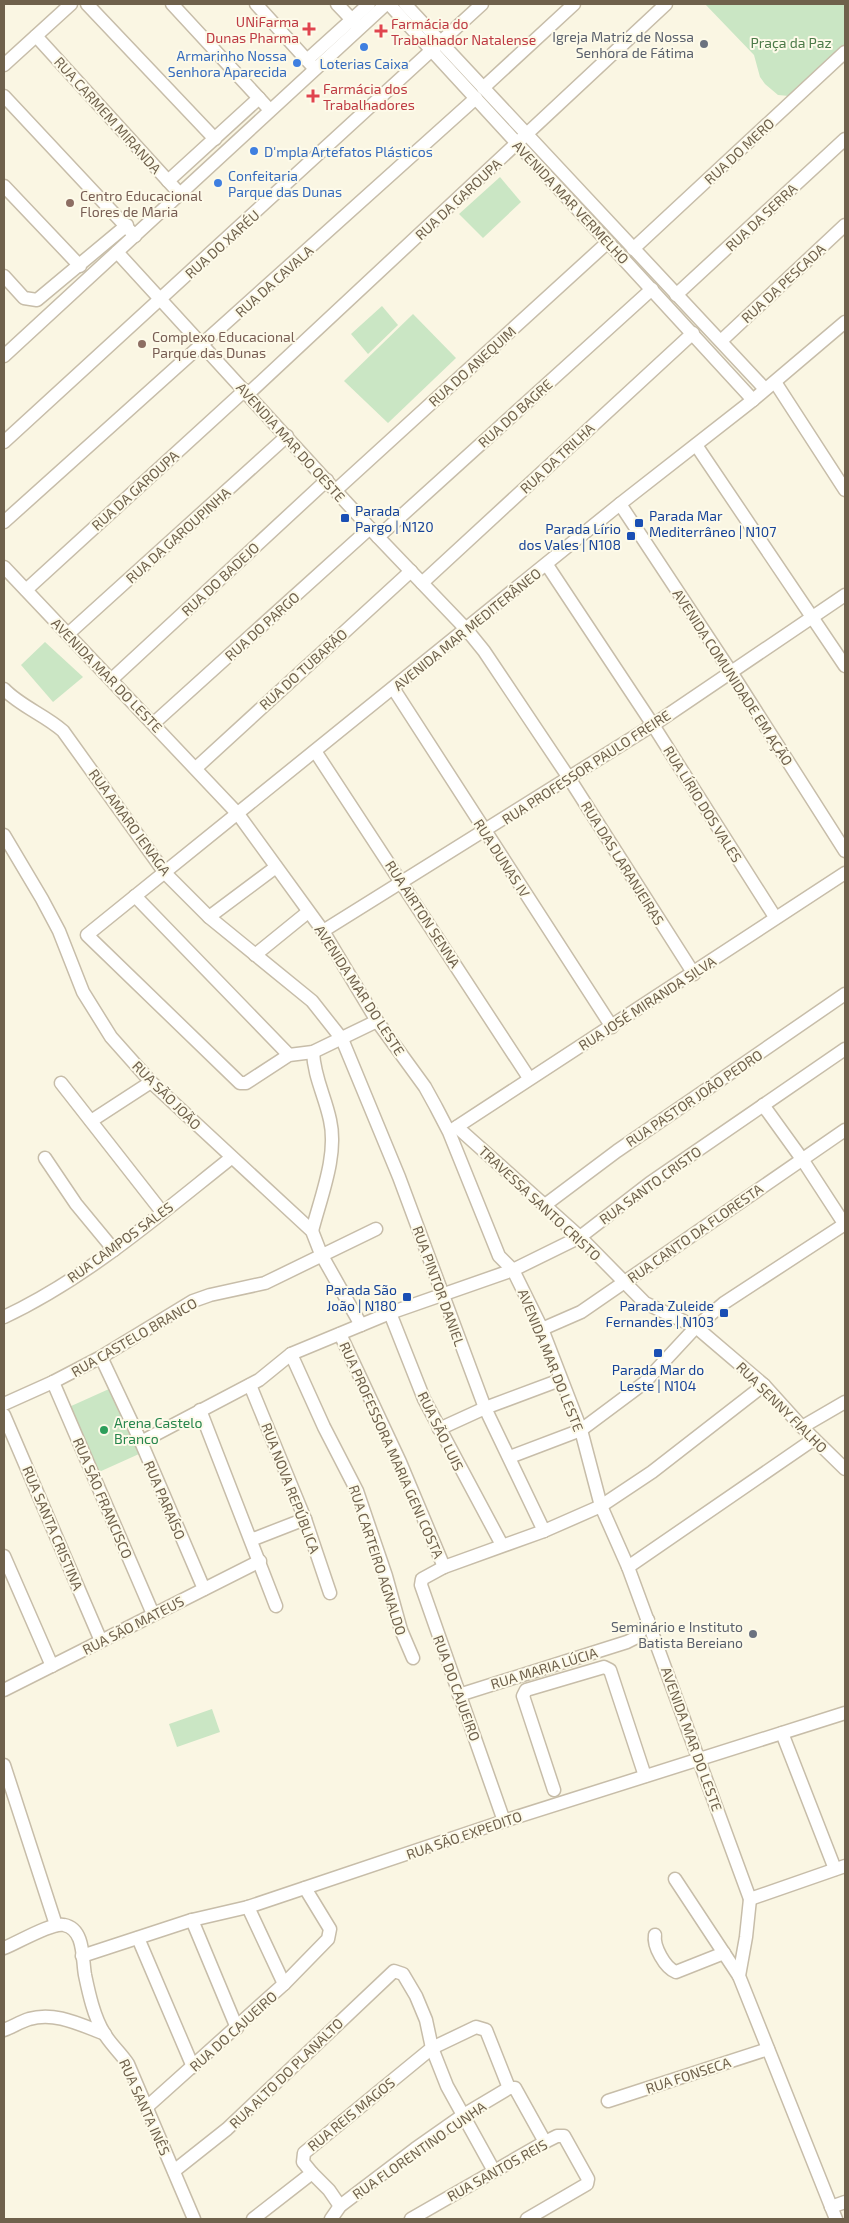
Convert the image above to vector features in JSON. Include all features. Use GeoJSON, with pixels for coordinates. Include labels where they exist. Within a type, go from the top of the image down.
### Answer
{"type":"FeatureCollection","features":[{"type":"Feature","properties":{"kind":"street"},"geometry":{"type":"LineString","coordinates":[[4,65],[71,4]]}},
{"type":"Feature","properties":{"kind":"street"},"geometry":{"type":"LineString","coordinates":[[87,4],[215,139]]}},
{"type":"Feature","properties":{"kind":"street"},"geometry":{"type":"LineString","coordinates":[[172,4],[269,109]]}},
{"type":"Feature","properties":{"kind":"street"},"geometry":{"type":"LineString","coordinates":[[256,4],[311,64]]}},
{"type":"Feature","properties":{"kind":"street"},"geometry":{"type":"LineString","coordinates":[[337,4],[356,24]]}},
{"type":"Feature","properties":{"kind":"street"},"geometry":{"type":"LineString","coordinates":[[356,24],[369,4]]}},
{"type":"Feature","properties":{"kind":"street"},"geometry":{"type":"LineString","coordinates":[[4,356],[180,194],[269,109],[311,64],[356,24],[387,4]]}},
{"type":"Feature","properties":{"kind":"street","name":"AVENIDA MAR VERMELHO"},"geometry":{"type":"LineString","coordinates":[[387,4],[437,47]]}},
{"type":"Feature","properties":{"kind":"street","name":"AVENIDA MAR VERMELHO"},"geometry":{"type":"LineString","coordinates":[[405,4],[437,47],[522,139],[721,340],[770,386],[845,490]]}},
{"type":"Feature","properties":{"kind":"street","name":"RUA DO XARÉU"},"geometry":{"type":"LineString","coordinates":[[4,442],[482,4]]}},
{"type":"Feature","properties":{"kind":"street","name":"RUA DA CAVALA"},"geometry":{"type":"LineString","coordinates":[[4,522],[202,345],[574,4]]}},
{"type":"Feature","properties":{"kind":"street","name":"RUA DA GAROUPA"},"geometry":{"type":"LineString","coordinates":[[26,590],[247,392],[666,4]]}},
{"type":"Feature","properties":{"kind":"street","name":"RUA CARMEM MIRANDA"},"geometry":{"type":"LineString","coordinates":[[36,36],[180,194]]}},
{"type":"Feature","properties":{"kind":"street","name":"RUA DO MERO"},"geometry":{"type":"LineString","coordinates":[[633,249],[845,52]]}},
{"type":"Feature","properties":{"kind":"street"},"geometry":{"type":"LineString","coordinates":[[4,96],[135,236]]}},
{"type":"Feature","properties":{"kind":"street"},"geometry":{"type":"LineString","coordinates":[[168,181],[258,98]]}},
{"type":"Feature","properties":{"kind":"street","name":"AVENIDA MAR VERMELHO"},"geometry":{"type":"LineString","coordinates":[[522,139],[608,242],[753,400]]}},
{"type":"Feature","properties":{"kind":"street","name":"RUA DA SERRA"},"geometry":{"type":"LineString","coordinates":[[676,295],[845,139]]}},
{"type":"Feature","properties":{"kind":"street"},"geometry":{"type":"LineString","coordinates":[[4,186],[80,266]]}},
{"type":"Feature","properties":{"kind":"street"},"geometry":{"type":"LineString","coordinates":[[4,290],[31,300],[42,297],[126,225]]}},
{"type":"Feature","properties":{"kind":"street","name":"RUA DA PESCADA"},"geometry":{"type":"LineString","coordinates":[[721,340],[845,225]]}},
{"type":"Feature","properties":{"kind":"street","name":"RUA DO ANEQUIM"},"geometry":{"type":"LineString","coordinates":[[336,490],[608,242]]}},
{"type":"Feature","properties":{"kind":"street","name":"AVENDIA MAR DO OESTE"},"geometry":{"type":"LineString","coordinates":[[117,252],[374,533],[467,630]]}},
{"type":"Feature","properties":{"kind":"street"},"geometry":{"type":"LineString","coordinates":[[4,276],[22,296]]}},
{"type":"Feature","properties":{"kind":"street","name":"RUA DO BAGRE"},"geometry":{"type":"LineString","coordinates":[[374,533],[652,289]]}},
{"type":"Feature","properties":{"kind":"street","name":"AVENIDA MAR MEDITERÂNEO"},"geometry":{"type":"LineString","coordinates":[[289,1054],[246,1083],[237,1082],[87,936],[467,630],[620,504],[753,400],[845,322]]}},
{"type":"Feature","properties":{"kind":"street","name":"RUA DA TRILHA"},"geometry":{"type":"LineString","coordinates":[[422,583],[693,333]]}},
{"type":"Feature","properties":{"kind":"street","name":"RUA DA GAROUPINHA"},"geometry":{"type":"LineString","coordinates":[[68,634],[287,436]]}},
{"type":"Feature","properties":{"kind":"street"},"geometry":{"type":"LineString","coordinates":[[696,445],[845,666]]}},
{"type":"Feature","properties":{"kind":"street","name":"RUA DO BADEJO"},"geometry":{"type":"LineString","coordinates":[[112,679],[327,480]]}},
{"type":"Feature","properties":{"kind":"street","name":"AVENIDA COMUNIDADE EM AÇÃO"},"geometry":{"type":"LineString","coordinates":[[620,504],[731,672],[845,851]]}},
{"type":"Feature","properties":{"kind":"street","name":"RUA DO PARGO"},"geometry":{"type":"LineString","coordinates":[[154,723],[374,533]]}},
{"type":"Feature","properties":{"kind":"street","name":"RUA LÍRIO DOS VALES"},"geometry":{"type":"LineString","coordinates":[[547,565],[653,725],[775,918]]}},
{"type":"Feature","properties":{"kind":"street","name":"AVENIDA MAR DO LESTE"},"geometry":{"type":"LineString","coordinates":[[4,567],[154,723],[238,814],[323,931],[377,1021],[425,1087],[453,1130],[499,1256],[513,1270],[542,1329],[560,1380],[581,1430],[601,1506],[628,1566],[750,1899],[739,1976],[836,2219]]}},
{"type":"Feature","properties":{"kind":"street","name":"RUA DO TUBARÃO"},"geometry":{"type":"LineString","coordinates":[[196,768],[411,571]]}},
{"type":"Feature","properties":{"kind":"street","name":"RUA PROFESSOR PAULO FREIRE"},"geometry":{"type":"LineString","coordinates":[[323,931],[485,832],[653,725],[845,595]]}},
{"type":"Feature","properties":{"kind":"street","name":"RUA DAS LARANJEIRAS"},"geometry":{"type":"LineString","coordinates":[[467,630],[489,657],[569,778],[694,974]]}},
{"type":"Feature","properties":{"kind":"street","name":"RUA DUNAS IV"},"geometry":{"type":"LineString","coordinates":[[393,688],[612,1027]]}},
{"type":"Feature","properties":{"kind":"street","name":"RUA AMARO IENAGA"},"geometry":{"type":"LineString","coordinates":[[6,697],[45,716],[63,731],[165,873],[209,917],[312,1001],[342,1038]]}},
{"type":"Feature","properties":{"kind":"street","name":"RUA AIRTON SENNA"},"geometry":{"type":"LineString","coordinates":[[315,751],[404,882],[529,1078]]}},
{"type":"Feature","properties":{"kind":"street","name":"RUA SÃO JOÃO"},"geometry":{"type":"LineString","coordinates":[[4,839],[59,931],[83,992],[111,1037],[150,1082],[312,1231],[321,1254],[361,1325]]}},
{"type":"Feature","properties":{"kind":"street"},"geometry":{"type":"LineString","coordinates":[[209,917],[276,867]]}},
{"type":"Feature","properties":{"kind":"street","name":"RUA JOSÉ MIRANDA SILVA"},"geometry":{"type":"LineString","coordinates":[[453,1130],[529,1078],[694,974],[775,918],[845,873]]}},
{"type":"Feature","properties":{"kind":"street"},"geometry":{"type":"LineString","coordinates":[[135,896],[289,1054],[313,1052],[377,1021]]}},
{"type":"Feature","properties":{"kind":"street"},"geometry":{"type":"LineString","coordinates":[[256,955],[308,912]]}},
{"type":"Feature","properties":{"kind":"street","name":"RUA PASTOR JOÃO PEDRO"},"geometry":{"type":"LineString","coordinates":[[545,1205],[617,1151],[845,994]]}},
{"type":"Feature","properties":{"kind":"street","name":"RUA PINTOR DANIEL"},"geometry":{"type":"LineString","coordinates":[[342,1038],[399,1177],[485,1408],[544,1531]]}},
{"type":"Feature","properties":{"kind":"street","name":"RUA SANTO CRISTO"},"geometry":{"type":"LineString","coordinates":[[140,1442],[250,1385],[291,1354],[390,1313],[513,1270],[580,1237],[650,1183],[845,1049]]}},
{"type":"Feature","properties":{"kind":"street"},"geometry":{"type":"LineString","coordinates":[[312,1231],[328,1166],[332,1137],[330,1120],[314,1067],[313,1052]]}},
{"type":"Feature","properties":{"kind":"street"},"geometry":{"type":"LineString","coordinates":[[91,1121],[150,1082]]}},
{"type":"Feature","properties":{"kind":"street"},"geometry":{"type":"LineString","coordinates":[[61,1083],[162,1212]]}},
{"type":"Feature","properties":{"kind":"street"},"geometry":{"type":"LineString","coordinates":[[510,1457],[581,1430],[644,1383],[696,1327],[724,1304],[845,1224],[802,1158],[763,1106]]}},
{"type":"Feature","properties":{"kind":"street","name":"TRAVESSA SANTO CRISTO"},"geometry":{"type":"LineString","coordinates":[[453,1130],[545,1205],[580,1237],[644,1303],[696,1327]]}},
{"type":"Feature","properties":{"kind":"street","name":"RUA CANTO DA FLORESTA"},"geometry":{"type":"LineString","coordinates":[[542,1329],[581,1312],[845,1130]]}},
{"type":"Feature","properties":{"kind":"street"},"geometry":{"type":"LineString","coordinates":[[45,1158],[76,1204],[114,1250]]}},
{"type":"Feature","properties":{"kind":"street","name":"RUA CAMPOS SALES"},"geometry":{"type":"LineString","coordinates":[[4,1317],[71,1279],[114,1250],[231,1158]]}},
{"type":"Feature","properties":{"kind":"street","name":"RUA CASTELO BRANCO"},"geometry":{"type":"LineString","coordinates":[[4,1404],[53,1382],[101,1357],[193,1302],[210,1295],[264,1283],[376,1229]]}},
{"type":"Feature","properties":{"kind":"street","name":"RUA SÃO LUIS"},"geometry":{"type":"LineString","coordinates":[[390,1313],[424,1399],[502,1545]]}},
{"type":"Feature","properties":{"kind":"street","name":"RUA SENNY FIALHO"},"geometry":{"type":"LineString","coordinates":[[696,1327],[764,1384],[802,1427],[845,1468]]}},
{"type":"Feature","properties":{"kind":"street","name":"RUA PROFESSORA MARIA GENI COSTA"},"geometry":{"type":"LineString","coordinates":[[340,1334],[400,1462],[444,1567]]}},
{"type":"Feature","properties":{"kind":"street","name":"RUA CARTEIRO AGNALDO"},"geometry":{"type":"LineString","coordinates":[[291,1354],[324,1427],[357,1491],[386,1576],[401,1630],[413,1658]]}},
{"type":"Feature","properties":{"kind":"street","name":"RUA PARAÍSO"},"geometry":{"type":"LineString","coordinates":[[101,1357],[204,1589]]}},
{"type":"Feature","properties":{"kind":"street"},"geometry":{"type":"LineString","coordinates":[[439,1429],[485,1408],[560,1380]]}},
{"type":"Feature","properties":{"kind":"street","name":"RUA SÃO FRANCISCO"},"geometry":{"type":"LineString","coordinates":[[53,1382],[153,1614]]}},
{"type":"Feature","properties":{"kind":"street","name":"RUA DO CAJUEIRO"},"geometry":{"type":"LineString","coordinates":[[504,1821],[422,1585],[426,1576],[444,1567],[544,1531],[601,1506],[652,1472],[764,1384]]}},
{"type":"Feature","properties":{"kind":"street","name":"RUA NOVA REPÚBLICA"},"geometry":{"type":"LineString","coordinates":[[250,1385],[305,1519],[330,1593]]}},
{"type":"Feature","properties":{"kind":"street"},"geometry":{"type":"LineString","coordinates":[[802,1427],[845,1402]]}},
{"type":"Feature","properties":{"kind":"street"},"geometry":{"type":"LineString","coordinates":[[200,1410],[276,1606]]}},
{"type":"Feature","properties":{"kind":"street","name":"RUA SANTA CRISTINA"},"geometry":{"type":"LineString","coordinates":[[4,1415],[101,1641]]}},
{"type":"Feature","properties":{"kind":"street"},"geometry":{"type":"LineString","coordinates":[[628,1566],[814,1439]]}},
{"type":"Feature","properties":{"kind":"street"},"geometry":{"type":"LineString","coordinates":[[251,1540],[305,1519]]}},
{"type":"Feature","properties":{"kind":"street"},"geometry":{"type":"LineString","coordinates":[[4,1556],[52,1666]]}},
{"type":"Feature","properties":{"kind":"street","name":"RUA SÃO MATEUS"},"geometry":{"type":"LineString","coordinates":[[6,1689],[260,1561]]}},
{"type":"Feature","properties":{"kind":"street","name":"RUA MARIA LÚCIA"},"geometry":{"type":"LineString","coordinates":[[459,1695],[627,1642],[637,1637],[648,1620]]}},
{"type":"Feature","properties":{"kind":"street"},"geometry":{"type":"LineString","coordinates":[[554,1790],[523,1696],[526,1690],[604,1667],[610,1670],[645,1776]]}},
{"type":"Feature","properties":{"kind":"street","name":"RUA SÃO EXPEDITO"},"geometry":{"type":"LineString","coordinates":[[82,1956],[192,1920],[248,1907],[504,1821],[699,1758],[845,1714]]}},
{"type":"Feature","properties":{"kind":"street"},"geometry":{"type":"LineString","coordinates":[[750,1899],[840,1868],[782,1733]]}},
{"type":"Feature","properties":{"kind":"street"},"geometry":{"type":"LineString","coordinates":[[4,1765],[56,1925],[4,1948]]}},
{"type":"Feature","properties":{"kind":"street"},"geometry":{"type":"LineString","coordinates":[[676,1879],[739,1976]]}},
{"type":"Feature","properties":{"kind":"street","name":"RUA DO CAJUEIRO"},"geometry":{"type":"LineString","coordinates":[[148,2106],[237,2028],[328,1939],[330,1929],[306,1888]]}},
{"type":"Feature","properties":{"kind":"street"},"geometry":{"type":"LineString","coordinates":[[248,1907],[284,1984]]}},
{"type":"Feature","properties":{"kind":"street"},"geometry":{"type":"LineString","coordinates":[[192,1920],[237,2028]]}},
{"type":"Feature","properties":{"kind":"street","name":"RUA SANTA INÊS"},"geometry":{"type":"LineString","coordinates":[[56,1925],[72,1928],[78,1936],[88,1990],[105,2034],[128,2064],[148,2106],[194,2219]]}},
{"type":"Feature","properties":{"kind":"street"},"geometry":{"type":"LineString","coordinates":[[655,1935],[659,1951],[670,1969],[676,1972],[724,1953]]}},
{"type":"Feature","properties":{"kind":"street"},"geometry":{"type":"LineString","coordinates":[[138,1938],[193,2067]]}},
{"type":"Feature","properties":{"kind":"street","name":"RUA ALTO DO PLANALTO"},"geometry":{"type":"LineString","coordinates":[[174,2171],[227,2129],[394,1971],[403,1974],[416,1996],[426,2020],[432,2048]]}},
{"type":"Feature","properties":{"kind":"street"},"geometry":{"type":"LineString","coordinates":[[4,2030],[28,2019],[41,2016],[73,2021],[105,2034]]}},
{"type":"Feature","properties":{"kind":"street","name":"RUA REIS MAGOS"},"geometry":{"type":"LineString","coordinates":[[253,2219],[312,2173],[302,2162],[304,2153],[432,2048],[476,2027],[482,2027],[486,2030],[511,2088]]}},
{"type":"Feature","properties":{"kind":"street"},"geometry":{"type":"LineString","coordinates":[[432,2048],[447,2086],[462,2116],[494,2171]]}},
{"type":"Feature","properties":{"kind":"street","name":"RUA FONSECA"},"geometry":{"type":"LineString","coordinates":[[608,2101],[768,2049]]}},
{"type":"Feature","properties":{"kind":"street"},"geometry":{"type":"LineString","coordinates":[[511,2088],[545,2142]]}},
{"type":"Feature","properties":{"kind":"street","name":"RUA FLORENTINO CUNHA"},"geometry":{"type":"LineString","coordinates":[[335,2215],[462,2116],[511,2088]]}},
{"type":"Feature","properties":{"kind":"street","name":"RUA SANTOS REIS"},"geometry":{"type":"LineString","coordinates":[[411,2219],[545,2142],[558,2136],[564,2136],[568,2139],[588,2179],[587,2184],[528,2219]]}},
{"type":"Feature","properties":{"kind":"street"},"geometry":{"type":"LineString","coordinates":[[312,2173],[330,2190],[335,2215]]}},
{"type":"Feature","properties":{"kind":"street"},"geometry":{"type":"LineString","coordinates":[[831,2207],[845,2202]]}},
{"type":"Feature","properties":{"kind":"green space","name":"Praça da Paz"},"geometry":{"type":"Polygon","coordinates":[[[705,4],[845,4],[845,44],[789,96],[778,95],[760,77],[754,55],[705,4]]]}},
{"type":"Feature","properties":{"kind":"green space"},"geometry":{"type":"Polygon","coordinates":[[[500,177],[521,202],[483,238],[459,214],[500,177]]]}},
{"type":"Feature","properties":{"kind":"green space"},"geometry":{"type":"Polygon","coordinates":[[[382,306],[398,325],[368,354],[351,334],[382,306]]]}},
{"type":"Feature","properties":{"kind":"green space"},"geometry":{"type":"Polygon","coordinates":[[[413,314],[456,358],[388,423],[344,381],[413,314]]]}},
{"type":"Feature","properties":{"kind":"green space"},"geometry":{"type":"Polygon","coordinates":[[[45,642],[83,677],[53,702],[21,665],[45,642]]]}},
{"type":"Feature","properties":{"kind":"green space","name":"Arena Castelo Branco"},"geometry":{"type":"Polygon","coordinates":[[[109,1389],[139,1454],[99,1472],[69,1407],[109,1389]]]}},
{"type":"Feature","properties":{"kind":"green space"},"geometry":{"type":"Polygon","coordinates":[[[212,1709],[220,1732],[177,1747],[169,1724],[212,1709]]]}},
{"type":"Feature","properties":{"kind":"place","name":"UNiFarma Dunas Pharma"},"geometry":{"type":"Point","coordinates":[309,29]}},
{"type":"Feature","properties":{"kind":"place","name":"Farmácia do Trabalhador Natalense"},"geometry":{"type":"Point","coordinates":[381,31]}},
{"type":"Feature","properties":{"kind":"place","name":"Igreja Matriz de Nossa Senhora de Fátima"},"geometry":{"type":"Point","coordinates":[704,44]}},
{"type":"Feature","properties":{"kind":"place","name":"Loterias Caixa"},"geometry":{"type":"Point","coordinates":[364,47]}},
{"type":"Feature","properties":{"kind":"place","name":"Armarinho Nossa Senhora Aparecida"},"geometry":{"type":"Point","coordinates":[297,63]}},
{"type":"Feature","properties":{"kind":"place","name":"Farmácia dos Trabalhadores"},"geometry":{"type":"Point","coordinates":[313,96]}},
{"type":"Feature","properties":{"kind":"place","name":"D'mpla Artefatos Plásticos"},"geometry":{"type":"Point","coordinates":[254,151]}},
{"type":"Feature","properties":{"kind":"place","name":"Confeitaria Parque das Dunas"},"geometry":{"type":"Point","coordinates":[218,183]}},
{"type":"Feature","properties":{"kind":"place","name":"Centro Educacional Flores de Maria"},"geometry":{"type":"Point","coordinates":[70,203]}},
{"type":"Feature","properties":{"kind":"place","name":"Complexo Educacional Parque das Dunas"},"geometry":{"type":"Point","coordinates":[142,344]}},
{"type":"Feature","properties":{"kind":"place","name":"Parada Pargo | N120"},"geometry":{"type":"Point","coordinates":[345,518]}},
{"type":"Feature","properties":{"kind":"place","name":"Parada Mar Mediterrâneo | N107"},"geometry":{"type":"Point","coordinates":[639,523]}},
{"type":"Feature","properties":{"kind":"place","name":"Parada Lírio dos Vales | N108"},"geometry":{"type":"Point","coordinates":[631,536]}},
{"type":"Feature","properties":{"kind":"place","name":"Parada São João | N180"},"geometry":{"type":"Point","coordinates":[407,1297]}},
{"type":"Feature","properties":{"kind":"place","name":"Parada Zuleide Fernandes | N103"},"geometry":{"type":"Point","coordinates":[724,1313]}},
{"type":"Feature","properties":{"kind":"place","name":"Parada Mar do Leste | N104"},"geometry":{"type":"Point","coordinates":[658,1353]}},
{"type":"Feature","properties":{"kind":"place","name":"Arena Castelo Branco"},"geometry":{"type":"Point","coordinates":[104,1430]}},
{"type":"Feature","properties":{"kind":"place","name":"Seminário e Instituto Batista Bereiano"},"geometry":{"type":"Point","coordinates":[753,1634]}}]}
